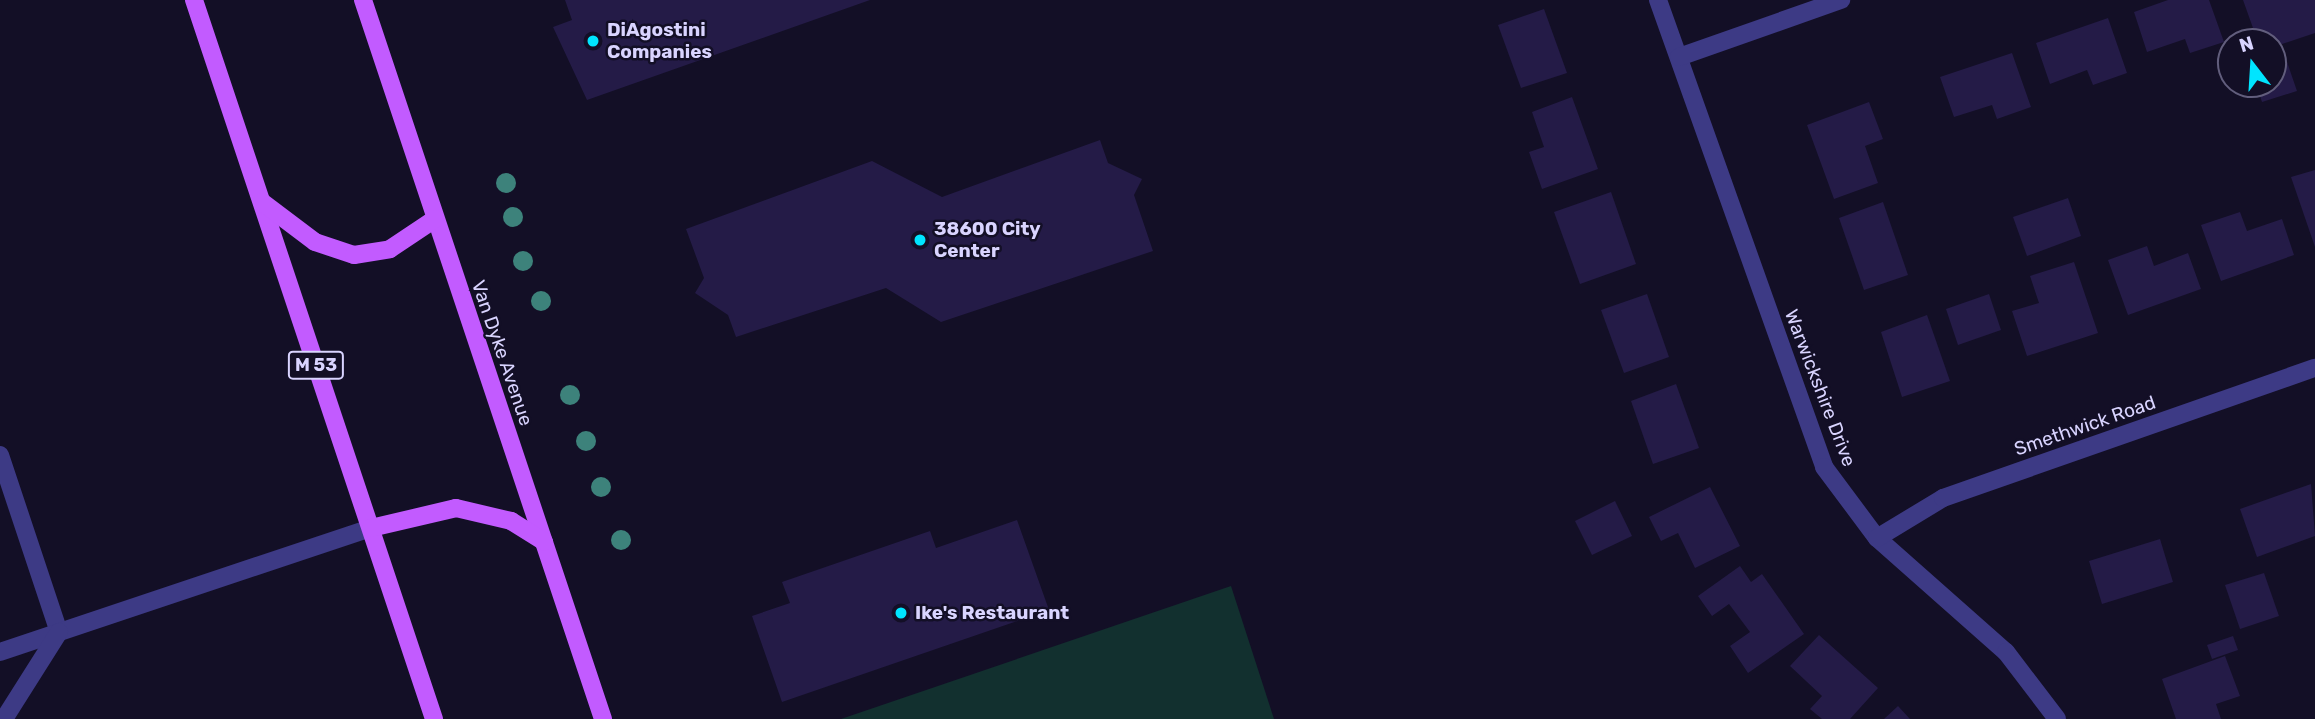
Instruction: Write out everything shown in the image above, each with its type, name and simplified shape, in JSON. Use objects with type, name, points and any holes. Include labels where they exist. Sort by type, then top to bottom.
[{"type":"main road","name":"M 53","points":[[194,0],[434,719]]},
{"type":"main road","name":"Van Dyke Avenue","points":[[363,0],[603,719]]},
{"type":"main road","points":[[261,201],[315,242],[354,255],[390,249],[435,219]]},
{"type":"main road","points":[[371,528],[456,508],[512,521],[544,542]]},
{"type":"street","name":"Warwickshire Drive","points":[[1658,0],[1824,467],[1877,538],[2006,652],[2057,719]]},
{"type":"street","points":[[1679,57],[1842,0]]},
{"type":"street","name":"Smethwick Road","points":[[1877,538],[1943,498],[2315,368]]},
{"type":"street","points":[[0,455],[60,632]]},
{"type":"street","points":[[0,652],[371,528]]},
{"type":"street","points":[[4,719],[60,632]]},
{"type":"green space","points":[[1231,586],[1274,719],[841,719]]},
{"type":"building","points":[[565,0],[870,0],[587,100],[553,27],[572,20]]},
{"type":"building","points":[[2168,0],[2209,0],[2219,28],[2217,44],[2190,53],[2185,39],[2147,52],[2134,12]]},
{"type":"building","points":[[2243,0],[2315,0],[2315,33],[2287,42],[2287,28],[2253,28]]},
{"type":"building","points":[[1544,9],[1567,73],[1521,88],[1498,25]]},
{"type":"building","points":[[2108,18],[2127,73],[2093,85],[2087,70],[2050,84],[2036,43]]},
{"type":"building","points":[[2012,53],[2031,107],[1997,119],[1992,105],[1954,117],[1940,77]]},
{"type":"building","points":[[2287,62],[2297,91],[2287,94]]},
{"type":"building","points":[[1572,97],[1598,169],[1542,189],[1529,152],[1544,147],[1532,112]]},
{"type":"building","points":[[1869,102],[1883,139],[1865,146],[1878,183],[1834,199],[1807,125]]},
{"type":"building","name":"38600 City Center","points":[[1100,140],[1108,163],[1142,179],[1134,195],[1153,251],[941,322],[886,288],[736,337],[728,315],[695,293],[704,278],[686,229],[872,161],[942,197]]},
{"type":"building","points":[[2315,170],[2315,247],[2291,177]]},
{"type":"building","points":[[1611,192],[1636,264],[1580,284],[1554,212]]},
{"type":"building","points":[[2068,198],[2081,236],[2027,256],[2013,217]]},
{"type":"building","points":[[1883,202],[1908,275],[1864,290],[1839,218]]},
{"type":"building","points":[[2240,212],[2247,231],[2282,219],[2294,255],[2221,281],[2201,225]]},
{"type":"building","points":[[2147,246],[2154,266],[2188,253],[2201,289],[2128,315],[2108,260]]},
{"type":"building","points":[[2074,262],[2098,333],[2027,356],[2012,311],[2039,303],[2030,276]]},
{"type":"building","points":[[1647,294],[1669,357],[1624,373],[1601,310]]},
{"type":"building","points":[[1989,294],[2001,330],[1958,345],[1946,309]]},
{"type":"building","points":[[1927,315],[1950,381],[1902,397],[1881,332]]},
{"type":"building","points":[[1676,384],[1699,448],[1653,464],[1631,401]]},
{"type":"building","points":[[2311,484],[2315,536],[2257,557],[2240,509]]},
{"type":"building","points":[[1710,487],[1740,546],[1695,568],[1678,533],[1661,541],[1649,517]]},
{"type":"building","points":[[1615,501],[1632,536],[1592,555],[1575,521]]},
{"type":"building","name":"Ike's Restaurant","points":[[1017,520],[1049,610],[782,702],[752,616],[790,603],[782,582],[930,531],[936,548]]},
{"type":"building","points":[[2160,539],[2173,582],[2102,604],[2089,561]]},
{"type":"building","points":[[1740,566],[1751,582],[1762,574],[1804,634],[1748,673],[1730,646],[1750,632],[1729,604],[1712,616],[1698,596]]},
{"type":"building","points":[[2264,573],[2279,616],[2240,629],[2225,585]]},
{"type":"building","points":[[1819,635],[1878,688],[1850,719],[1822,719],[1810,709],[1822,696],[1790,666]]},
{"type":"building","points":[[2233,636],[2238,650],[2212,659],[2207,645]]},
{"type":"building","points":[[2225,656],[2240,696],[2216,704],[2221,719],[2176,719],[2162,679]]},
{"type":"building","points":[[1898,706],[1910,719],[1884,719]]},
{"type":"place","name":"DiAgostini Companies","points":[[593,41]]},
{"type":"place","name":"38600 City Center","points":[[920,240]]},
{"type":"place","name":"Ike's Restaurant","points":[[901,613]]}]
